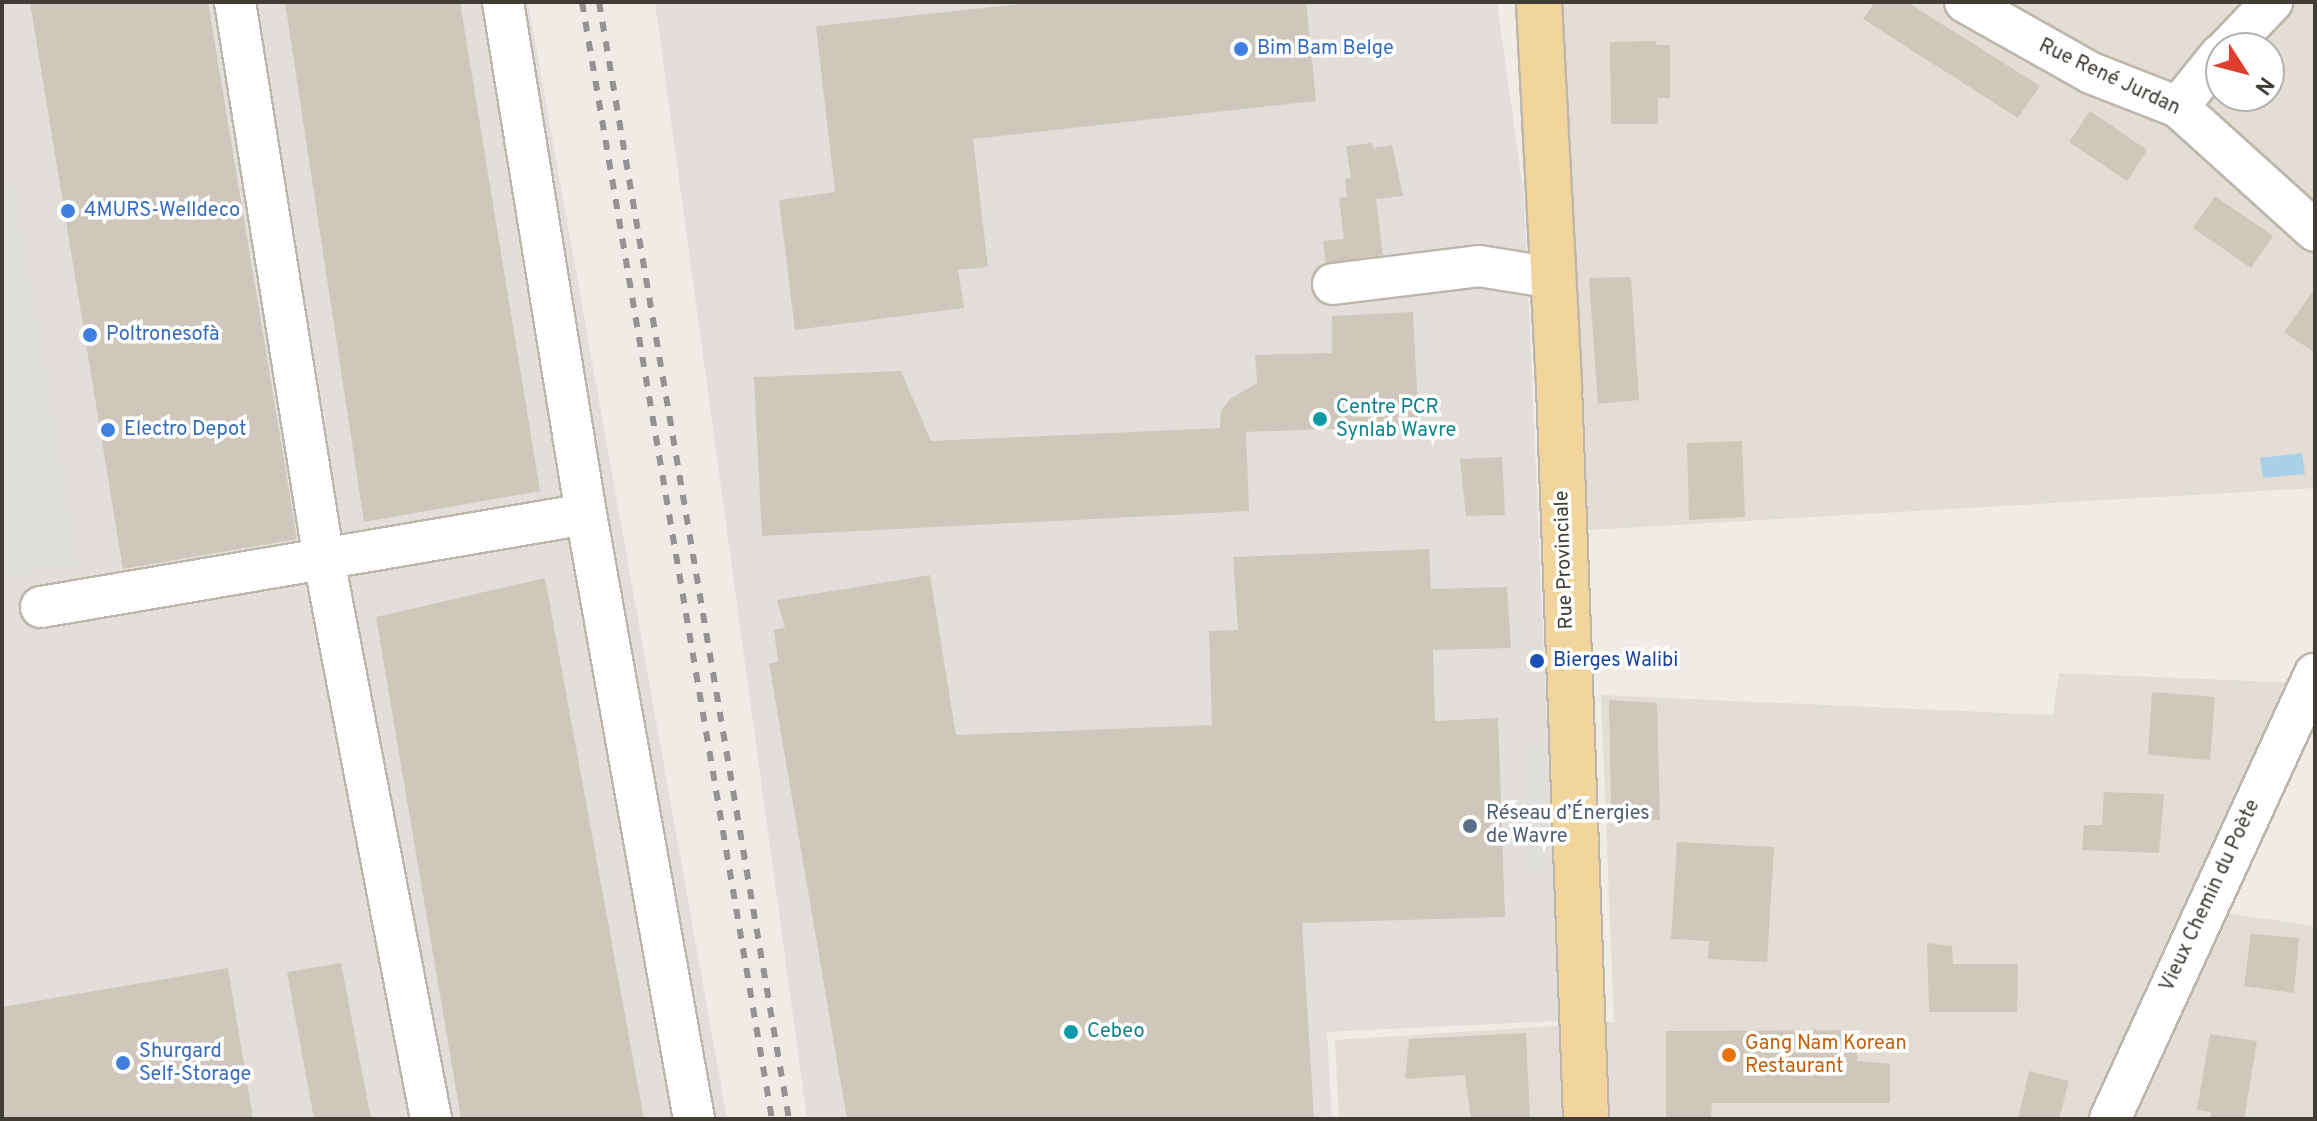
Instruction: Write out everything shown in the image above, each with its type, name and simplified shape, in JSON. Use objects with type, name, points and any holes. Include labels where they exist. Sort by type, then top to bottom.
[{"type":"main road","name":"Rue Provinciale","points":[[1539,2],[1554,278],[1586,1119]]},
{"type":"street","points":[[235,2],[324,560],[431,1119]]},
{"type":"street","points":[[503,2],[586,514],[694,1119]]},
{"type":"street","name":"Rue René Jurdan","points":[[1965,2],[2091,73],[2178,107],[2315,231]]},
{"type":"street","points":[[2243,32],[2272,2]]},
{"type":"street","points":[[2178,107],[2205,74]]},
{"type":"street","points":[[1333,284],[1479,266],[1554,278]]},
{"type":"street","points":[[41,607],[586,514]]},
{"type":"street","name":"Vieux Chemin du Poète","points":[[2110,1119],[2315,674]]},
{"type":"shaded area","points":[[2,2],[528,2],[727,1119],[2,1119]]},
{"type":"shaded area","points":[[655,2],[1497,2],[1524,197],[1560,1021],[1327,1032],[1332,1119],[807,1119]]},
{"type":"shaded area","points":[[1562,2],[2315,2],[2315,488],[1588,530]]},
{"type":"shaded area","points":[[2,114],[79,568],[2,577]]},
{"type":"shaded area","points":[[2059,673],[2297,683],[2191,908],[2315,926],[2315,1119],[1339,1119],[1335,1040],[1614,1022],[1601,695],[2053,715]]},
{"type":"shaded area","points":[[1544,740],[1548,873],[1528,874],[1523,742]]},
{"type":"water","points":[[2302,453],[2305,474],[2263,478],[2260,458]]},
{"type":"building","points":[[30,2],[208,2],[297,539],[123,569]]},
{"type":"building","points":[[285,2],[460,2],[540,491],[364,522]]},
{"type":"building","points":[[1039,2],[1306,2],[1316,101],[973,139],[988,267],[958,270],[964,308],[795,330],[779,200],[835,192],[816,26]]},
{"type":"building","points":[[1875,2],[1907,2],[2040,86],[2018,118],[1863,19]]},
{"type":"building","points":[[1656,41],[1656,45],[1670,45],[1670,98],[1658,98],[1658,124],[1611,124],[1610,42]]},
{"type":"building","points":[[2090,111],[2147,150],[2127,181],[2069,142]]},
{"type":"building","points":[[1372,143],[1373,148],[1392,145],[1403,196],[1376,199],[1383,255],[1326,263],[1323,241],[1344,239],[1339,198],[1347,197],[1345,179],[1351,178],[1346,146]]},
{"type":"building","points":[[2215,196],[2273,236],[2251,268],[2193,228]]},
{"type":"building","points":[[1631,277],[1639,400],[1598,404],[1589,278]]},
{"type":"building","points":[[2315,288],[2315,353],[2284,332]]},
{"type":"building","name":"Centre PCR Synlab Wavre","points":[[1413,312],[1419,426],[1246,432],[1249,511],[762,536],[754,377],[901,371],[931,441],[1220,428],[1221,411],[1230,399],[1257,383],[1255,355],[1332,353],[1332,316]]},
{"type":"building","points":[[1742,441],[1745,517],[1689,520],[1687,443]]},
{"type":"building","points":[[1502,457],[1505,515],[1466,516],[1460,459]]},
{"type":"building","points":[[1429,549],[1431,589],[1507,587],[1511,648],[1433,650],[1435,721],[1498,718],[1505,917],[1302,923],[1314,1119],[847,1119],[769,663],[778,662],[774,630],[785,628],[777,600],[930,575],[956,735],[1212,725],[1209,631],[1238,630],[1233,557]]},
{"type":"building","points":[[545,578],[644,1119],[461,1119],[376,617]]},
{"type":"building","points":[[2152,692],[2215,697],[2210,760],[2148,755]]},
{"type":"building","points":[[1609,700],[1657,703],[1660,820],[1636,820],[1635,805],[1611,806]]},
{"type":"building","points":[[2104,792],[2164,794],[2159,853],[2082,850],[2084,825],[2102,825]]},
{"type":"building","points":[[1677,842],[1774,847],[1767,962],[1708,959],[1709,941],[1671,939]]},
{"type":"building","points":[[2251,934],[2299,938],[2294,993],[2244,986]]},
{"type":"building","points":[[1927,943],[1952,946],[1953,964],[2018,964],[2017,1012],[1929,1012]]},
{"type":"building","points":[[341,963],[371,1119],[314,1119],[287,972]]},
{"type":"building","name":"Shurgard Self-Storage","points":[[228,968],[253,1119],[2,1119],[2,1007]]},
{"type":"building","points":[[1857,1030],[1857,1061],[1890,1064],[1890,1103],[1712,1103],[1711,1119],[1666,1119],[1666,1031]]},
{"type":"building","points":[[1526,1033],[1530,1119],[1471,1119],[1465,1075],[1405,1079],[1409,1039]]},
{"type":"building","points":[[2210,1034],[2257,1041],[2244,1119],[2210,1119],[2211,1112],[2197,1110]]},
{"type":"building","points":[[2029,1071],[2069,1081],[2059,1119],[2018,1119]]},
{"type":"railway","points":[[582,2],[772,1119]]},
{"type":"railway","points":[[599,2],[789,1119]]},
{"type":"place","name":"Bim Bam Belge","points":[[1241,49]]},
{"type":"place","name":"4MURS-Welldeco","points":[[68,211]]},
{"type":"place","name":"Poltronesofà","points":[[90,335]]},
{"type":"place","name":"Centre PCR Synlab Wavre","points":[[1320,419]]},
{"type":"place","name":"Electro Depot","points":[[108,430]]},
{"type":"place","name":"Bierges Walibi","points":[[1537,661]]},
{"type":"place","name":"Réseau d’Énergies de Wavre","points":[[1470,826]]},
{"type":"place","name":"Cebeo","points":[[1071,1032]]},
{"type":"place","name":"Gang Nam Korean Restaurant","points":[[1729,1055]]},
{"type":"place","name":"Shurgard Self-Storage","points":[[123,1063]]}]
